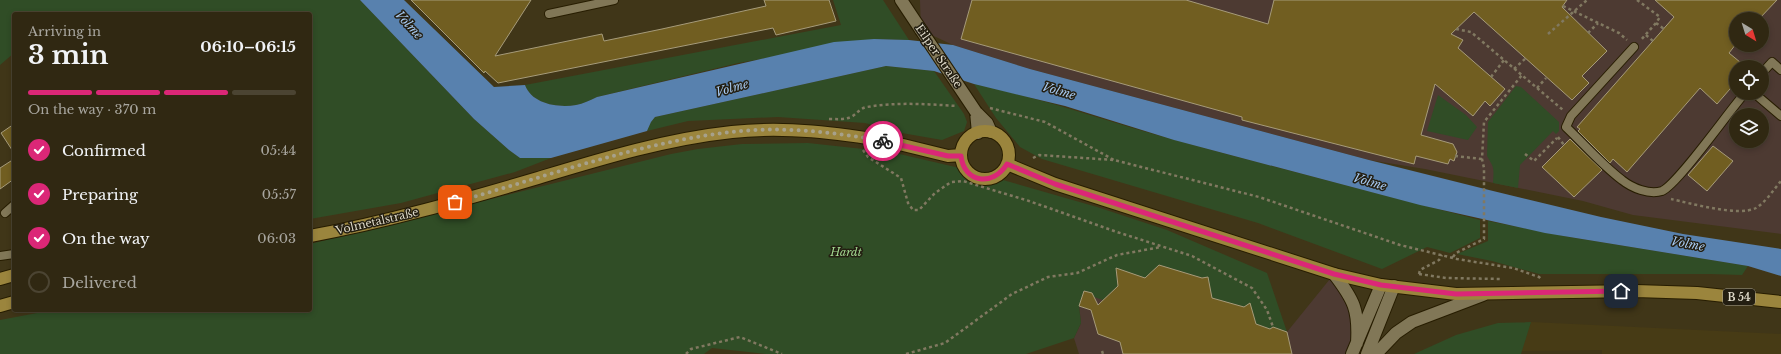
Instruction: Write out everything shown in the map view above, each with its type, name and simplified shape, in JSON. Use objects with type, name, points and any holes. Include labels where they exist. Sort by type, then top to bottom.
[{"type":"main road","name":"Eilper Straße","points":[[901,0],[976,112],[987,123],[991,132]]},
{"type":"main road","name":"Eilper Straße","points":[[976,112],[978,132]]},
{"type":"main road","name":"Volmetalstraße","points":[[312,236],[400,217],[634,151],[680,140],[732,132],[778,130],[847,134],[891,142],[948,156],[961,156]]},
{"type":"main road","points":[[978,132],[991,132],[1005,143],[1008,150],[1007,164],[998,175],[990,179],[977,178],[964,168],[961,156],[965,142],[978,132]]},
{"type":"main road","name":"B 54","points":[[1007,164],[1055,184],[1334,274],[1381,285],[1456,294],[1636,291],[1705,294],[1781,302]]},
{"type":"main road","points":[[1334,274],[1347,290],[1355,305],[1358,324],[1354,349]]},
{"type":"main road","points":[[0,279],[12,276]]},
{"type":"main road","points":[[1354,349],[1381,285]]},
{"type":"main road","points":[[1367,354],[1394,286]]},
{"type":"main road","points":[[1376,354],[1396,333],[1412,322],[1483,294]]},
{"type":"main road","points":[[0,306],[12,303]]},
{"type":"lane","points":[[549,14],[614,0]]},
{"type":"lane","points":[[1634,47],[1571,116],[1566,127],[1622,181],[1650,193],[1662,191],[1668,187],[1739,100]]},
{"type":"lane","points":[[1769,65],[1772,62],[1781,70]]},
{"type":"lane","points":[[1762,100],[1781,116]]},
{"type":"lane","points":[[5,213],[12,207]]},
{"type":"lane","points":[[0,256],[12,254]]},
{"type":"path","points":[[1548,34],[1566,16],[1574,12],[1588,0]]},
{"type":"path","points":[[1563,6],[1619,33],[1634,47],[1646,35],[1660,16],[1637,0]]},
{"type":"path","points":[[1588,32],[1598,23]]},
{"type":"path","points":[[1656,23],[1664,29]]},
{"type":"path","points":[[1456,29],[1471,32],[1571,116]]},
{"type":"path","points":[[1646,35],[1653,41]]},
{"type":"path","points":[[1514,69],[1526,58]]},
{"type":"path","points":[[1491,77],[1504,60]]},
{"type":"path","points":[[1452,257],[1456,253],[1484,239],[1484,177],[1482,159],[1484,122],[1522,75]]},
{"type":"path","points":[[1537,88],[1546,78]]},
{"type":"path","points":[[1525,154],[1534,161],[1557,138]]},
{"type":"path","points":[[1033,158],[1039,155],[1114,160],[1259,197],[1400,245],[1442,255],[1513,268],[1539,277],[1530,278]]},
{"type":"path","points":[[1455,156],[1482,159]]},
{"type":"path","points":[[868,158],[901,178],[908,203],[913,210],[919,210],[935,193],[951,182],[963,181],[1030,201],[1192,256],[1252,288],[1267,310],[1273,327]]},
{"type":"path","points":[[1662,191],[1668,198],[1703,207],[1730,210],[1749,210],[1760,204],[1781,181]]},
{"type":"path","points":[[906,354],[945,343],[1012,294],[1048,277],[1077,273],[1117,255],[1162,247]]},
{"type":"path","points":[[1420,270],[1439,260],[1442,255]]},
{"type":"path","points":[[1419,274],[1446,278],[1503,279]]},
{"type":"path","points":[[686,354],[691,348],[740,337],[782,354]]},
{"type":"shaded area","points":[[920,0],[1781,0],[1781,234],[1633,215],[1583,201],[1425,169],[1369,160],[1030,69],[953,45],[921,30]]},
{"type":"shaded area","points":[[1159,265],[1202,278],[1208,277],[1250,303],[1273,327],[1287,332],[1334,274],[1355,305],[1352,354],[1079,354],[1074,338],[1081,323],[1079,306],[1084,291],[1092,293],[1120,270]]},
{"type":"shaded area","points":[[1531,322],[1781,334],[1781,354],[1602,354],[1602,350],[1521,351]]},
{"type":"green space","points":[[0,0],[360,0],[474,119],[509,150],[520,158],[551,158],[515,172],[401,203],[312,219],[312,12],[12,12],[12,55],[0,65]]},
{"type":"green space","points":[[833,0],[883,0],[909,40],[874,39],[738,63],[597,97],[584,103],[569,106],[554,105],[539,100],[533,97],[525,85],[841,25]]},
{"type":"green space","points":[[886,66],[934,71],[964,114],[967,122],[964,131],[942,140],[896,132],[865,123],[778,117],[688,121],[647,131],[655,117]]},
{"type":"green space","points":[[974,84],[1025,96],[1150,133],[1328,181],[1480,220],[1480,238],[1450,253],[1427,247],[1382,269],[1258,223],[1042,159],[1020,147],[996,118]]},
{"type":"green space","points":[[1516,86],[1521,87],[1559,122],[1559,131],[1556,134],[1553,131],[1520,165],[1518,188],[1493,183],[1493,168],[1487,156],[1488,122]]},
{"type":"green space","points":[[1438,95],[1466,115],[1477,127],[1468,140],[1427,131]]},
{"type":"green space","name":"Hardt","points":[[808,143],[891,152],[964,169],[1000,181],[1003,180],[1097,207],[1167,230],[1267,273],[1287,332],[1273,327],[1270,329],[1256,324],[1244,307],[1212,298],[1208,278],[1202,278],[1159,265],[1145,278],[1119,270],[1116,272],[1118,286],[1103,300],[1094,297],[1092,293],[1084,291],[1079,306],[1081,323],[1074,338],[1026,354],[766,354],[712,348],[704,354],[0,354],[0,320],[42,312],[312,312],[312,244],[671,154],[742,144]]},
{"type":"green space","points":[[1488,221],[1569,237],[1748,266],[1742,275],[1539,274],[1492,261],[1457,254],[1488,241]]},
{"type":"green space","points":[[1531,322],[1521,354],[1414,354],[1456,335],[1498,323]]},
{"type":"water","name":"Volme","points":[[360,0],[404,0],[494,87],[525,85],[533,97],[546,103],[561,106],[579,104],[597,97],[834,42],[874,39],[909,40],[953,45],[1030,69],[1369,160],[1489,190],[1601,217],[1683,234],[1781,249],[1781,276],[1748,266],[1545,233],[1420,205],[1174,140],[1065,106],[974,84],[934,71],[886,66],[655,117],[647,131],[551,158],[520,158],[474,119]]},
{"type":"building","points":[[411,0],[531,0],[495,56],[602,34],[604,41],[662,29],[766,6],[764,0],[829,0],[836,21],[776,35],[773,28],[498,83],[485,71],[484,73]]},
{"type":"building","points":[[972,0],[1186,0],[1268,24],[1274,0],[1567,0],[1562,7],[1607,51],[1582,76],[1589,83],[1572,100],[1474,12],[1451,34],[1463,40],[1458,48],[1505,89],[1490,106],[1485,101],[1473,116],[1435,84],[1421,135],[1453,144],[1457,152],[1454,161],[1450,159],[1448,164],[1416,156],[1414,164],[1242,120],[1242,117],[961,39]]},
{"type":"building","points":[[1655,0],[1777,0],[1766,12],[1729,12],[1729,53],[1738,60],[1729,60],[1729,90],[1717,104],[1700,88],[1627,172],[1613,159],[1610,163],[1578,131],[1580,129],[1577,127],[1674,17]]},
{"type":"building","points":[[12,125],[12,150],[1,133]]},
{"type":"building","points":[[1570,139],[1602,170],[1574,197],[1542,167]]},
{"type":"building","points":[[1713,146],[1733,161],[1707,191],[1688,175]]},
{"type":"building","points":[[12,160],[12,180],[0,189],[0,168]]},
{"type":"building","points":[[1159,265],[1202,278],[1208,277],[1212,298],[1244,307],[1250,303],[1256,324],[1270,329],[1273,327],[1287,332],[1292,354],[1123,354],[1120,342],[1098,334],[1091,310],[1079,306],[1084,291],[1092,293],[1098,305],[1118,286],[1116,268],[1145,278]]},
{"type":"way so far","points":[[455,202],[629,152],[680,140],[732,132],[778,130],[817,132],[847,134],[883,141]]},
{"type":"route","points":[[883,141],[948,156],[961,156],[964,168],[977,178],[990,179],[1003,171],[1007,164],[1055,184],[1091,196],[1219,236],[1280,257],[1361,281],[1381,285],[1456,294],[1621,291]]}]
